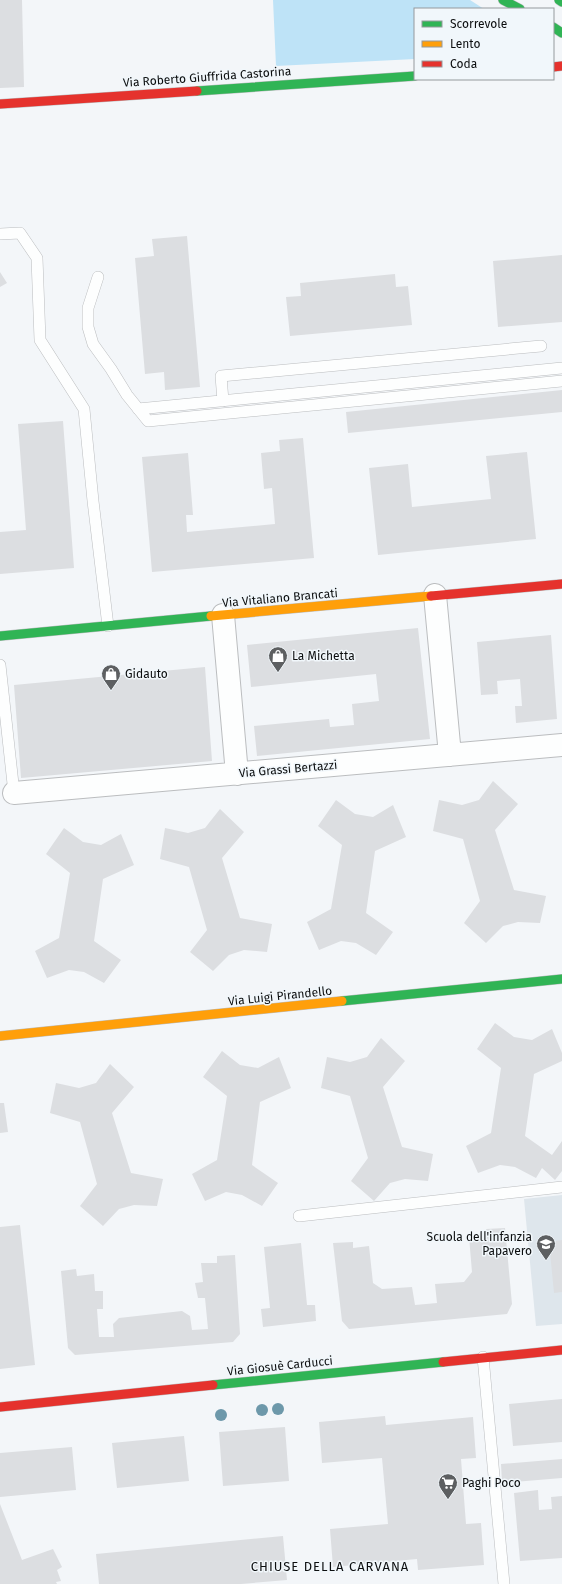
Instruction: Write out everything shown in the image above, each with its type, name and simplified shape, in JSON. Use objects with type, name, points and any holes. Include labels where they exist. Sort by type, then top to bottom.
[{"type":"street","points":[[503,0],[518,8]]},
{"type":"street","name":"Via Roberto Giuffrida Castorina","points":[[0,104],[414,76]]},
{"type":"street","name":"Via Vitaliano Brancati","points":[[0,636],[562,584]]},
{"type":"street","points":[[435,595],[450,755]]},
{"type":"street","points":[[222,616],[237,774]]},
{"type":"street","name":"Via Grassi Bertazzi","points":[[14,793],[562,746]]},
{"type":"street","name":"Via Luigi Pirandello","points":[[0,1036],[562,979]]},
{"type":"street","name":"Via Giosuè Carducci","points":[[0,1407],[562,1350]]},
{"type":"lane","points":[[0,234],[20,234],[37,258],[40,340],[84,409],[108,626]]},
{"type":"lane","points":[[98,277],[88,308],[88,327],[93,344],[127,395],[148,421],[562,381]]},
{"type":"lane","points":[[224,400],[221,376],[541,346]]},
{"type":"lane","points":[[138,409],[562,368]]},
{"type":"lane","points":[[0,665],[14,793]]},
{"type":"lane","points":[[299,1216],[562,1187]]},
{"type":"lane","points":[[483,1357],[504,1584]]},
{"type":"shaded area","points":[[273,0],[470,0],[482,8],[414,8],[414,59],[276,66]]},
{"type":"shaded area","name":"Scuola dell'infanzia Papavero","points":[[562,1195],[562,1324],[536,1326],[524,1199]]},
{"type":"building","points":[[0,0],[22,0],[24,87],[0,88]]},
{"type":"building","points":[[187,236],[200,387],[165,390],[164,372],[145,374],[135,258],[154,256],[152,239]]},
{"type":"building","points":[[562,255],[562,322],[498,327],[493,261]]},
{"type":"building","points":[[0,272],[7,283],[0,287]]},
{"type":"building","points":[[395,274],[396,287],[408,286],[412,325],[290,336],[286,297],[301,296],[300,283]]},
{"type":"building","points":[[562,390],[562,412],[348,433],[346,412]]},
{"type":"building","points":[[63,421],[74,568],[0,574],[0,532],[26,530],[18,424]]},
{"type":"building","points":[[303,438],[314,558],[152,572],[142,457],[188,453],[193,515],[186,515],[187,532],[275,524],[272,488],[264,489],[261,453],[280,451],[279,440]]},
{"type":"building","points":[[527,452],[536,539],[378,555],[369,468],[408,464],[412,507],[491,499],[486,456]]},
{"type":"building","points":[[418,628],[430,739],[257,756],[254,726],[329,719],[330,727],[354,725],[352,704],[379,701],[376,674],[251,687],[247,645]]},
{"type":"building","points":[[551,635],[557,719],[516,723],[515,706],[522,706],[520,679],[497,681],[498,694],[481,695],[477,642]]},
{"type":"building","points":[[205,667],[212,761],[21,778],[14,685]]},
{"type":"building","points":[[493,781],[518,804],[495,830],[514,890],[546,896],[540,923],[518,922],[503,926],[486,943],[464,923],[480,901],[463,839],[433,831],[439,800],[462,805],[479,800]]},
{"type":"building","points":[[336,800],[355,814],[373,817],[393,805],[406,837],[375,851],[366,913],[393,932],[376,955],[356,943],[341,941],[319,950],[307,922],[331,909],[342,845],[318,826]]},
{"type":"building","points":[[220,809],[244,832],[222,858],[240,918],[272,924],[267,952],[244,950],[229,955],[213,971],[190,952],[207,930],[189,867],[160,859],[165,828],[188,833],[205,828]]},
{"type":"building","points":[[64,828],[83,842],[101,845],[121,834],[134,865],[103,879],[94,941],[121,960],[104,983],[84,972],[69,970],[47,978],[35,951],[59,938],[70,873],[46,854]]},
{"type":"building","points":[[495,1023],[514,1037],[532,1040],[552,1029],[562,1053],[562,1061],[534,1074],[525,1136],[552,1155],[562,1141],[562,1171],[555,1180],[542,1168],[536,1178],[515,1167],[500,1165],[478,1173],[466,1146],[491,1133],[501,1068],[477,1049]]},
{"type":"building","points":[[381,1038],[405,1061],[383,1087],[402,1147],[433,1154],[428,1181],[405,1179],[390,1183],[374,1201],[351,1181],[368,1158],[350,1096],[321,1088],[327,1057],[350,1062],[367,1057]]},
{"type":"building","points":[[222,1051],[240,1065],[258,1068],[279,1057],[291,1088],[260,1102],[252,1165],[278,1183],[262,1206],[242,1195],[226,1192],[205,1201],[192,1174],[217,1160],[227,1096],[203,1077]]},
{"type":"building","points":[[110,1064],[134,1087],[112,1113],[131,1173],[163,1179],[157,1206],[134,1205],[119,1209],[103,1226],[80,1206],[97,1184],[80,1122],[50,1113],[56,1083],[79,1088],[96,1083]]},
{"type":"building","points":[[0,1103],[4,1103],[8,1132],[0,1133]]},
{"type":"building","points":[[20,1225],[35,1365],[0,1369],[0,1227]]},
{"type":"building","points":[[505,1228],[512,1304],[507,1314],[349,1329],[342,1321],[333,1243],[353,1242],[353,1248],[369,1246],[373,1283],[382,1289],[412,1287],[415,1305],[437,1303],[435,1284],[464,1282],[472,1272],[469,1237],[486,1235],[486,1229]]},
{"type":"building","points":[[562,1240],[562,1292],[554,1293],[549,1242]]},
{"type":"building","points":[[301,1243],[307,1305],[315,1305],[316,1321],[263,1327],[261,1309],[270,1308],[264,1247]]},
{"type":"building","points":[[235,1255],[240,1334],[233,1342],[75,1355],[68,1348],[61,1271],[76,1269],[77,1276],[94,1274],[95,1291],[103,1291],[103,1309],[97,1309],[99,1337],[114,1337],[113,1324],[119,1318],[182,1311],[190,1316],[192,1330],[208,1329],[205,1298],[198,1298],[195,1283],[203,1282],[201,1263],[217,1263],[217,1256]]},
{"type":"building","points":[[562,1399],[562,1442],[513,1446],[509,1404]]},
{"type":"building","points":[[385,1416],[386,1425],[473,1417],[476,1458],[461,1459],[466,1524],[481,1523],[484,1565],[418,1570],[417,1559],[333,1567],[330,1529],[388,1524],[382,1458],[322,1463],[319,1422]]},
{"type":"building","points":[[285,1427],[289,1481],[223,1486],[219,1432]]},
{"type":"building","points":[[184,1436],[189,1481],[117,1488],[112,1443]]},
{"type":"building","points":[[72,1447],[76,1490],[0,1497],[0,1453]]},
{"type":"building","points":[[562,1459],[562,1478],[502,1483],[501,1464]]},
{"type":"building","points":[[538,1490],[539,1510],[552,1509],[551,1497],[562,1496],[562,1558],[520,1561],[514,1493]]},
{"type":"building","points":[[0,1504],[22,1560],[53,1549],[62,1567],[57,1570],[61,1581],[56,1582],[57,1584],[0,1584]]},
{"type":"building","points":[[283,1536],[287,1580],[241,1584],[99,1584],[96,1554]]},
{"type":"traffic: fast","points":[[503,0],[518,8]]},
{"type":"traffic: fast","points":[[554,28],[562,33]]},
{"type":"traffic: fast","points":[[197,91],[414,76]]},
{"type":"traffic: fast","points":[[0,636],[211,616]]},
{"type":"traffic: fast","points":[[342,1001],[562,979]]},
{"type":"traffic: fast","points":[[213,1385],[443,1362]]},
{"type":"traffic: slow","points":[[211,616],[431,596]]},
{"type":"traffic: slow","points":[[0,1036],[342,1001]]},
{"type":"traffic: jam","points":[[554,67],[562,66]]},
{"type":"traffic: jam","points":[[0,104],[197,91]]},
{"type":"traffic: jam","points":[[431,596],[562,584]]},
{"type":"traffic: jam","points":[[443,1362],[562,1350]]},
{"type":"traffic: jam","points":[[0,1407],[213,1385]]},
{"type":"place","name":"La Michetta","points":[[278,673]]},
{"type":"place","name":"Gidauto","points":[[111,691]]},
{"type":"place","name":"Scuola dell'infanzia Papavero","points":[[546,1261]]},
{"type":"place","name":"Paghi Poco","points":[[448,1500]]},
{"type":"district","name":"CHIUSE DELLA CARVANA","points":[[330,1566]]}]
